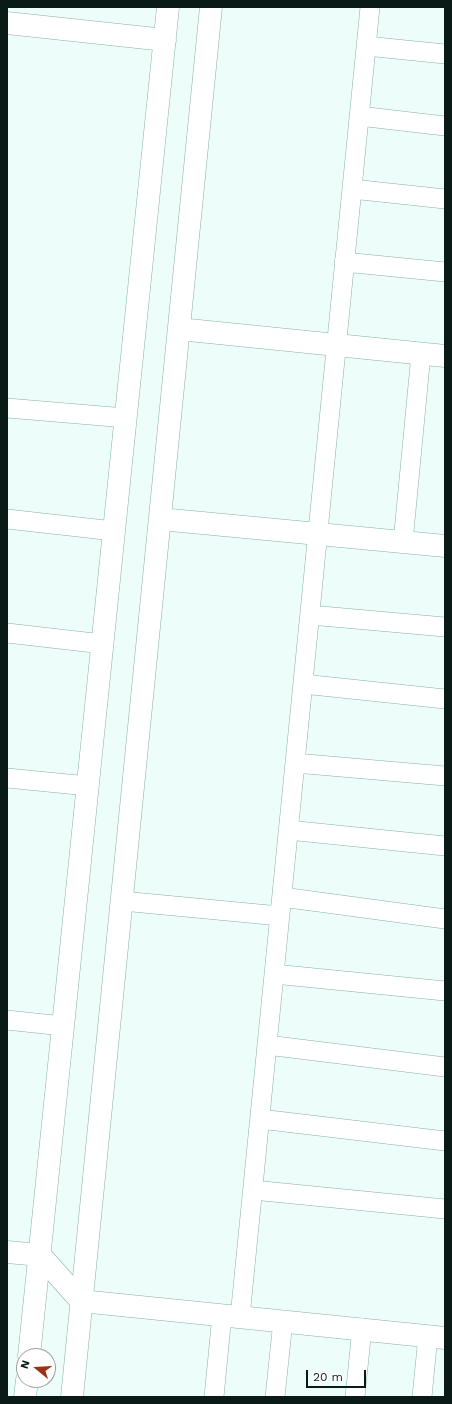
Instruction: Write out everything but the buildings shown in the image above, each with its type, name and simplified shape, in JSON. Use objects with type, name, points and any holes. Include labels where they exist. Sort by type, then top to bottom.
[{"type":"main road","points":[[30,1348],[168,7]]},
{"type":"main road","points":[[72,1397],[211,7]]},
{"type":"main road","points":[[7,23],[165,40]]},
{"type":"main road","points":[[179,329],[445,356]]},
{"type":"main road","points":[[160,519],[445,546]]},
{"type":"main road","points":[[7,1252],[40,1255],[81,1301],[362,1328],[437,1337]]},
{"type":"street","points":[[214,1397],[231,1316],[252,1190],[260,1119],[370,7]]},
{"type":"street","points":[[366,46],[445,54]]},
{"type":"street","points":[[359,116],[445,126]]},
{"type":"street","points":[[352,189],[445,199]]},
{"type":"street","points":[[344,262],[445,272]]},
{"type":"street","points":[[403,542],[421,354]]},
{"type":"street","points":[[7,408],[126,418]]},
{"type":"street","points":[[7,519],[114,530]]},
{"type":"street","points":[[310,615],[445,627]]},
{"type":"street","points":[[7,633],[102,644]]},
{"type":"street","points":[[303,684],[445,699]]},
{"type":"street","points":[[295,763],[445,776]]},
{"type":"street","points":[[7,778],[88,786]]},
{"type":"street","points":[[288,830],[445,846]]},
{"type":"street","points":[[282,897],[445,919]]},
{"type":"street","points":[[122,901],[280,916]]},
{"type":"street","points":[[274,974],[445,991]]},
{"type":"street","points":[[7,1020],[63,1026]]},
{"type":"street","points":[[267,1045],[445,1066]]},
{"type":"street","points":[[260,1119],[445,1141]]},
{"type":"street","points":[[252,1190],[445,1209]]},
{"type":"street","points":[[275,1397],[283,1321]]},
{"type":"street","points":[[355,1397],[362,1328]]},
{"type":"street","points":[[422,1397],[437,1337]]}]
